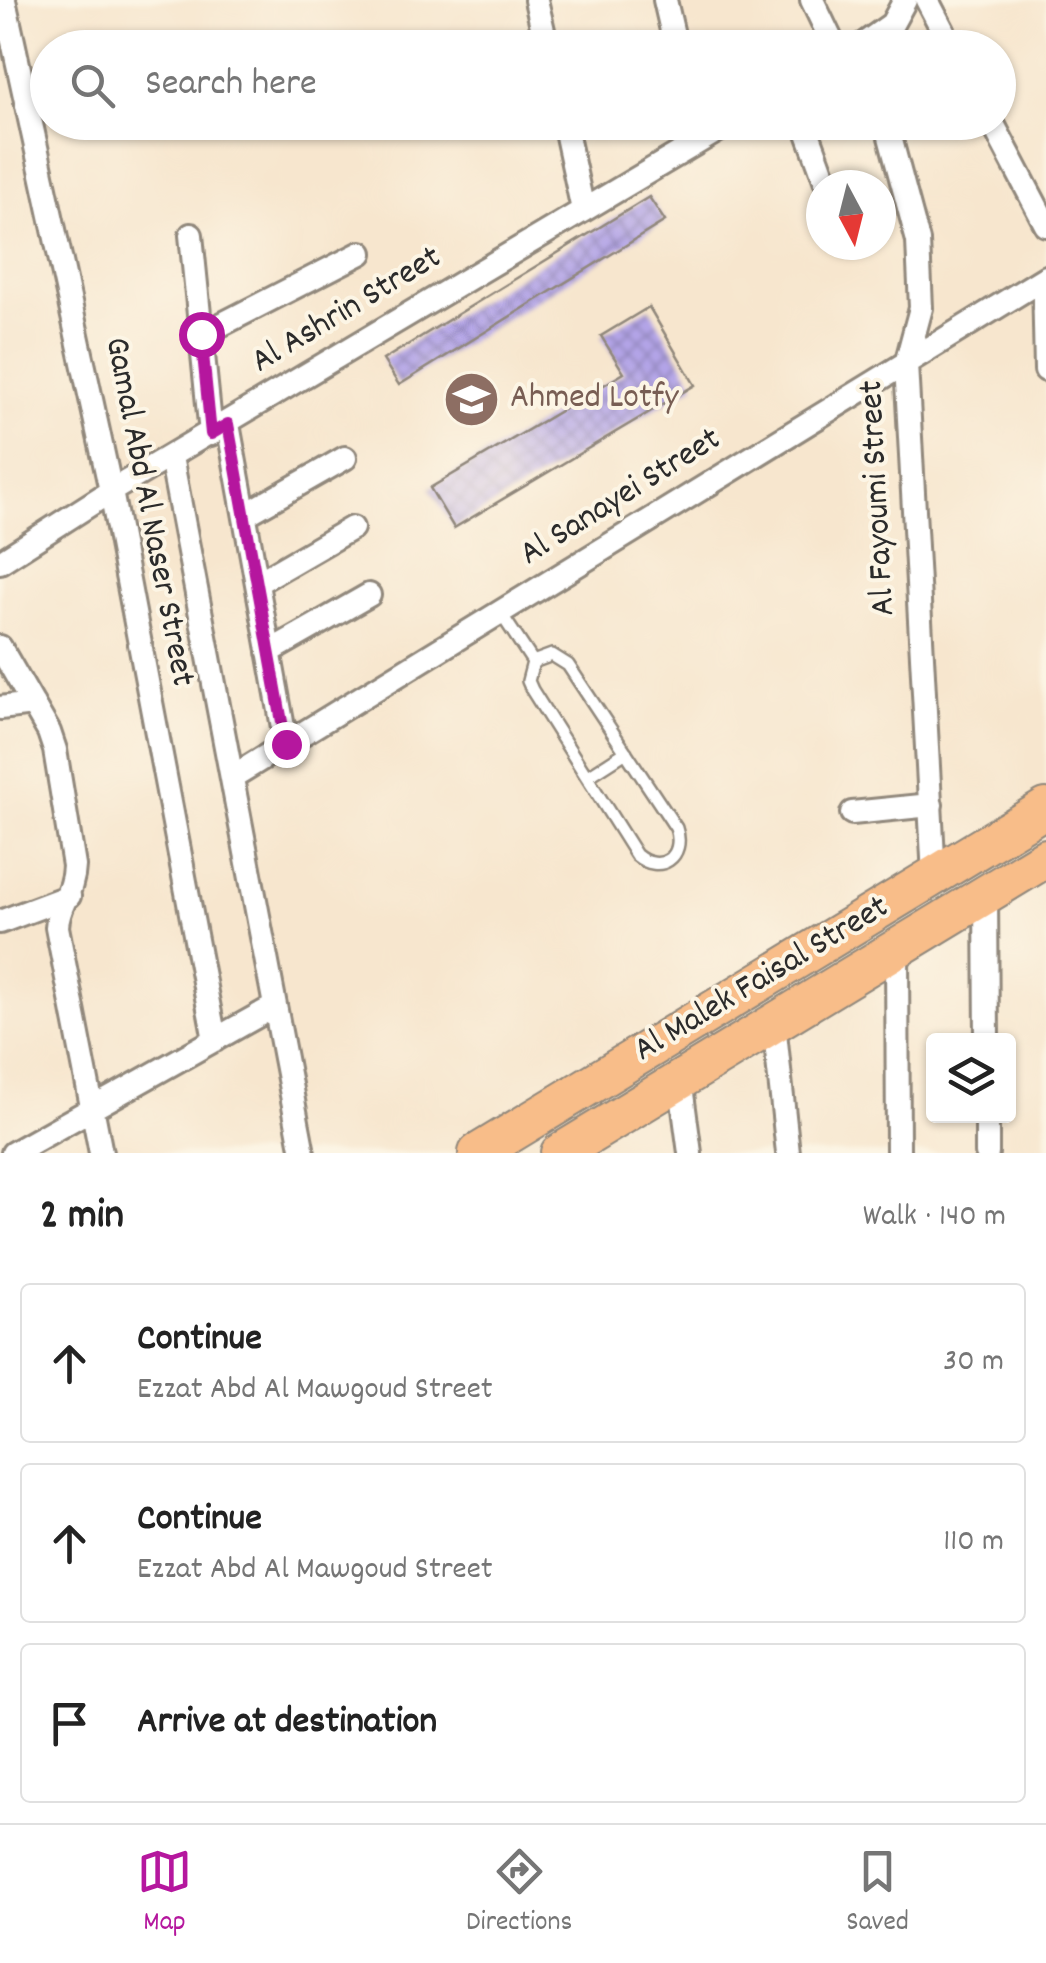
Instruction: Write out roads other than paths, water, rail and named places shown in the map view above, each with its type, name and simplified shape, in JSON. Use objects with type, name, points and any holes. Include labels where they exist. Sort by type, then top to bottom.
[{"type":"main road","name":"Al Malek Faisal Street","points":[[478,1153],[1046,808]]},
{"type":"main road","name":"Al Malek Faisal Street","points":[[574,1144],[1046,858]]},
{"type":"main road","points":[[620,1066],[617,1075],[622,1092],[629,1098],[647,1100]]},
{"type":"main road","points":[[559,1104],[578,1109],[585,1116],[574,1144]]},
{"type":"street","name":"Gamal Abd Al Naser Street","points":[[4,0],[30,119]]},
{"type":"street","points":[[536,0],[543,30]]},
{"type":"street","points":[[665,0],[672,30]]},
{"type":"street","points":[[812,0],[826,30]]},
{"type":"street","points":[[884,30],[892,24],[905,0]]},
{"type":"street","points":[[934,2],[945,30]]},
{"type":"street","name":"Gamal Abd Al Naser Street","points":[[35,140],[111,491],[215,1040]]},
{"type":"street","points":[[568,140],[584,210]]},
{"type":"street","name":"Al Ashrin Street","points":[[1,555],[220,429],[584,210],[684,140]]},
{"type":"street","points":[[810,140],[821,170]]},
{"type":"street","name":"Al Fayoumi Street","points":[[891,140],[918,241],[921,308],[906,364],[934,876]]},
{"type":"street","points":[[1001,140],[1046,225]]},
{"type":"street","points":[[191,235],[201,334],[220,429],[245,515],[286,744]]},
{"type":"street","points":[[201,334],[361,253]]},
{"type":"street","points":[[1045,278],[1046,370]]},
{"type":"street","name":"Al Sanayei Street","points":[[232,778],[1045,278]]},
{"type":"street","points":[[171,457],[303,1153]]},
{"type":"street","points":[[245,515],[345,458]]},
{"type":"street","points":[[257,583],[352,528]]},
{"type":"street","points":[[269,652],[369,595]]},
{"type":"street","points":[[0,647],[55,750],[74,866],[69,896],[61,905],[56,926],[101,1153]]},
{"type":"street","points":[[0,708],[33,704]]},
{"type":"street","points":[[852,813],[930,804]]},
{"type":"street","points":[[986,894],[987,1033]]},
{"type":"street","points":[[0,922],[69,896]]},
{"type":"street","points":[[897,948],[898,1153]]},
{"type":"street","points":[[13,1153],[275,1006]]},
{"type":"street","points":[[774,1023],[788,1153]]},
{"type":"street","points":[[680,1080],[690,1153]]},
{"type":"street","points":[[987,1123],[987,1153]]},
{"type":"lane","points":[[500,612],[534,662]]},
{"type":"lane","points":[[542,656],[561,658],[626,752],[676,828],[678,852],[670,862],[646,863],[636,855],[532,690],[528,681],[534,662],[542,656]]},
{"type":"lane","points":[[587,777],[626,752]]},
{"type":"place","name":"Ahmed Lotfy","points":[[471,399]]}]
